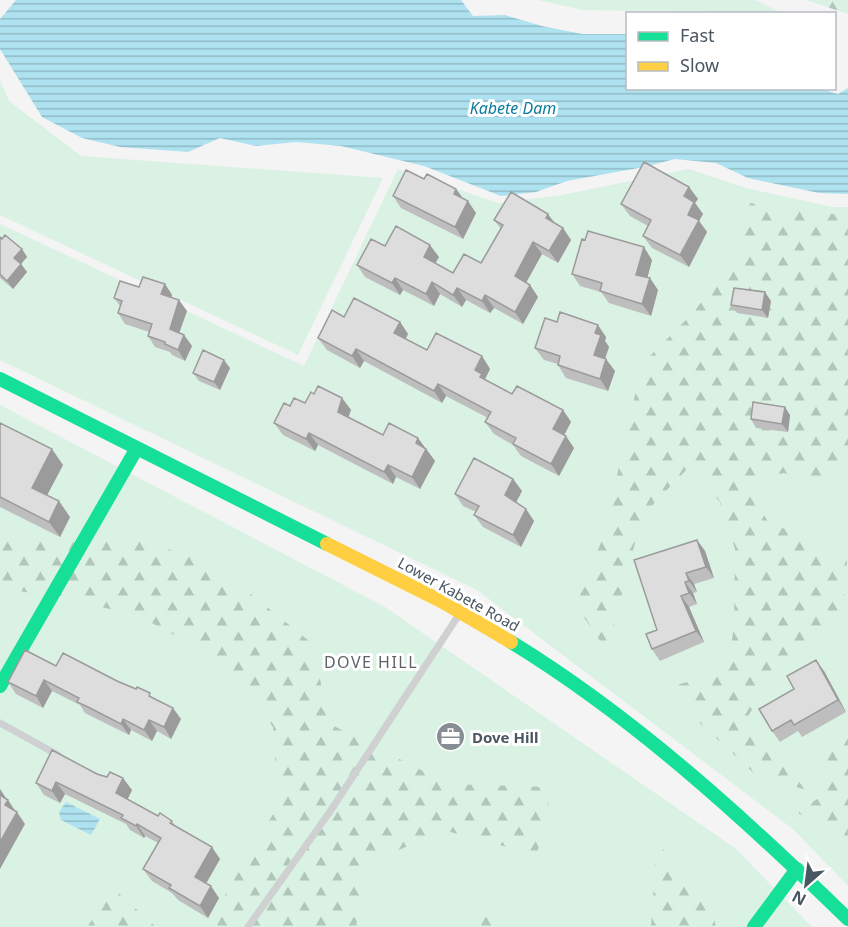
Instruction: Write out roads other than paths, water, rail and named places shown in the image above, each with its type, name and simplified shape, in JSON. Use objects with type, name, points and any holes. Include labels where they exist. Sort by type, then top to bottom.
[{"type":"main road","name":"Lower Kabete Road","points":[[0,378],[460,613],[518,645],[604,705],[715,794],[848,920]]},
{"type":"main road","points":[[0,686],[137,448]]},
{"type":"main road","points":[[754,927],[796,869]]},
{"type":"lane","points":[[248,927],[328,813],[460,613]]},
{"type":"lane","points":[[0,723],[68,760]]},
{"type":"water","name":"Kabete Dam","points":[[16,0],[461,0],[473,16],[505,15],[542,26],[582,34],[626,34],[626,90],[824,90],[838,94],[848,88],[848,194],[819,193],[748,178],[716,163],[675,159],[567,181],[536,192],[501,196],[424,166],[341,146],[296,142],[256,146],[220,138],[188,152],[120,147],[82,138],[42,117],[0,49],[0,19]]},
{"type":"water","points":[[66,802],[100,819],[91,835],[61,820],[59,812]]},
{"type":"place","name":"Dove Hill","points":[[451,737]]},
{"type":"district","name":"DOVE HILL","points":[[371,662]]}]
